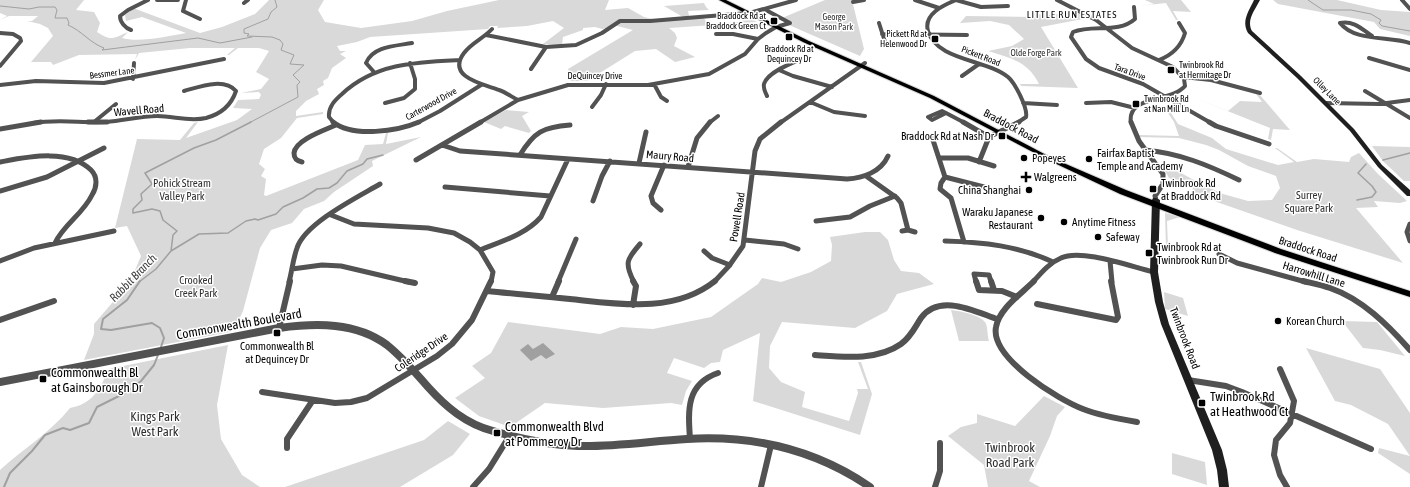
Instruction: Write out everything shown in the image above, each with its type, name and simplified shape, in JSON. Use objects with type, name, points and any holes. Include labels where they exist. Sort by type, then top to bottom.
[{"type":"main road","name":"Braddock Road","points":[[722,0],[778,27],[863,64],[1066,162],[1155,202],[1278,251],[1410,294]]},
{"type":"main road","name":"Braddock Road","points":[[730,0],[751,13]]},
{"type":"main road","name":"Olley Lane","points":[[1257,0],[1247,20],[1247,28],[1354,131],[1380,166],[1410,194]]},
{"type":"main road","name":"Braddock Road","points":[[1155,202],[1268,242],[1410,289]]},
{"type":"main road","name":"Twinbrook Road","points":[[1155,202],[1154,272],[1162,314],[1220,460],[1224,487]]},
{"type":"street","points":[[132,30],[126,28],[120,19],[120,16],[128,10],[148,0]]},
{"type":"street","points":[[157,0],[178,0]]},
{"type":"street","points":[[186,0],[182,11],[200,19]]},
{"type":"street","points":[[244,3],[248,0]]},
{"type":"street","points":[[486,35],[546,47],[561,47],[576,45],[602,33],[620,21],[650,21],[751,13],[796,0]]},
{"type":"street","points":[[853,2],[864,0]]},
{"type":"street","points":[[915,0],[939,8]]},
{"type":"street","points":[[928,35],[928,21],[932,14],[939,8],[956,0],[982,7],[1008,6]]},
{"type":"street","points":[[1057,0],[1092,18],[1133,49],[1172,67],[1183,77],[1186,84],[1183,90],[1135,108],[1111,102],[1086,103]]},
{"type":"street","points":[[1402,0],[1409,1]]},
{"type":"street","points":[[1402,0],[1410,9]]},
{"type":"street","name":"Tara Drive","points":[[1134,7],[1135,18],[1132,23],[1123,26],[1078,30],[1072,32],[1071,36],[1084,57],[1092,64],[1104,70],[1143,84],[1216,126],[1269,144]]},
{"type":"street","points":[[764,9],[790,23],[778,27]]},
{"type":"street","points":[[1372,36],[1358,25],[1343,22],[1340,23],[1342,27],[1348,31],[1372,36],[1394,39],[1410,43]]},
{"type":"street","points":[[879,23],[886,45]]},
{"type":"street","points":[[1159,60],[1174,53],[1185,35],[1185,31],[1179,23]]},
{"type":"street","name":"DeQuincey Drive","points":[[416,160],[518,100],[564,85],[606,84],[637,86],[702,75],[720,70],[745,54],[758,39],[778,27]]},
{"type":"street","points":[[492,29],[467,50],[460,60],[460,68],[470,80],[500,91],[518,100]]},
{"type":"street","points":[[0,33],[16,35],[21,39],[18,46],[0,66]]},
{"type":"street","points":[[716,34],[733,34],[758,39]]},
{"type":"street","points":[[882,34],[967,35]]},
{"type":"street","name":"Pickett Road","points":[[928,35],[934,42],[944,49],[997,71],[1010,79],[1015,85],[1027,113],[1026,117],[1002,131]]},
{"type":"street","points":[[374,72],[366,63],[370,56],[383,49],[412,44]]},
{"type":"street","points":[[531,69],[546,47]]},
{"type":"street","points":[[1,57],[9,56]]},
{"type":"street","points":[[767,96],[764,88],[764,82],[779,70],[804,58]]},
{"type":"street","points":[[1369,58],[1410,70]]},
{"type":"street","name":"Bessmer Lane","points":[[0,85],[36,81],[95,84],[133,78],[224,59]]},
{"type":"street","points":[[302,162],[298,161],[294,157],[294,152],[298,145],[336,125],[329,116],[332,105],[352,84],[374,72],[410,63],[460,60]]},
{"type":"street","points":[[133,78],[134,63]]},
{"type":"street","points":[[385,104],[401,99],[410,94],[415,88],[416,84],[410,63]]},
{"type":"street","name":"Powell Road","points":[[487,292],[633,304],[661,304],[688,297],[701,291],[714,283],[730,265],[740,252],[745,240],[756,151],[760,139],[774,127],[863,64]]},
{"type":"street","points":[[962,76],[979,64]]},
{"type":"street","points":[[779,70],[793,76],[832,87]]},
{"type":"street","points":[[1183,77],[1211,80],[1260,93]]},
{"type":"street","name":"Wavell Road","points":[[0,129],[47,121],[94,122],[157,116],[171,117],[182,120],[200,119],[216,114],[227,108],[236,92],[230,86],[218,84],[184,90]]},
{"type":"street","points":[[592,107],[601,95],[606,84]]},
{"type":"street","points":[[654,84],[661,97],[667,101]]},
{"type":"street","name":"Carterwood Drive","points":[[336,125],[350,129],[375,131],[404,128],[418,122],[481,85]]},
{"type":"street","points":[[1366,91],[1410,118]]},
{"type":"street","points":[[1326,103],[1386,104],[1410,100]]},
{"type":"street","points":[[810,102],[834,112],[865,116]]},
{"type":"street","points":[[1023,103],[1057,105]]},
{"type":"street","points":[[94,122],[116,104]]},
{"type":"street","name":"Twinbrook Road","points":[[1135,108],[1130,116],[1130,125],[1145,150],[1164,176],[1162,184],[1155,196],[1155,202]]},
{"type":"street","points":[[947,113],[989,137]]},
{"type":"street","points":[[688,167],[695,140],[699,132],[705,125],[718,116]]},
{"type":"street","points":[[520,155],[529,139],[537,132],[553,126],[570,124]]},
{"type":"street","points":[[978,162],[989,137],[1002,131]]},
{"type":"street","points":[[639,163],[646,132]]},
{"type":"street","points":[[932,137],[945,177]]},
{"type":"street","name":"Maury Road","points":[[442,145],[460,151],[847,179],[866,176],[884,163],[888,156]]},
{"type":"street","points":[[0,191],[38,180],[79,162],[104,148]]},
{"type":"street","points":[[1145,150],[1167,152],[1186,156],[1239,180]]},
{"type":"street","points":[[0,162],[49,157],[79,162],[93,172],[96,179],[96,187],[89,201],[61,231],[55,243]]},
{"type":"street","points":[[480,250],[531,227],[539,219],[568,158]]},
{"type":"street","points":[[939,158],[968,158],[994,166]]},
{"type":"street","points":[[593,201],[602,176],[610,162]]},
{"type":"street","points":[[661,210],[653,202],[651,196],[664,165]]},
{"type":"street","points":[[866,176],[895,196],[900,203],[905,230],[915,232]]},
{"type":"street","points":[[945,177],[984,187]]},
{"type":"street","points":[[945,177],[941,183],[940,189],[951,198],[964,242]]},
{"type":"street","points":[[279,328],[297,247],[303,237],[317,224],[380,184]]},
{"type":"street","points":[[445,187],[550,196]]},
{"type":"street","points":[[816,221],[850,217],[870,206],[895,196]]},
{"type":"street","name":"Coleridge Drive","points":[[262,392],[342,403],[362,400],[443,352],[460,336],[472,320],[492,280],[492,272],[480,250],[463,237],[443,230],[391,224],[354,224],[331,215]]},
{"type":"street","points":[[1410,224],[1407,228],[1407,235],[1410,241]]},
{"type":"street","points":[[0,261],[27,250],[114,231]]},
{"type":"street","points":[[552,298],[576,239]]},
{"type":"street","points":[[745,240],[784,244],[798,249]]},
{"type":"street","points":[[945,241],[988,243],[1040,256],[1053,262]]},
{"type":"street","points":[[633,304],[636,286],[629,272],[627,263],[630,256],[640,244]]},
{"type":"street","points":[[704,251],[712,258],[730,265]]},
{"type":"street","name":"Harrowhill Lane","points":[[1219,254],[1237,263],[1344,293],[1363,305],[1387,325],[1410,350]]},
{"type":"street","points":[[1137,422],[1088,411],[1069,403],[1034,382],[1020,370],[1003,350],[996,331],[997,319],[1053,262],[1062,257],[1075,255],[1090,256],[1154,272]]},
{"type":"street","points":[[1037,304],[1116,320],[1118,317],[1110,273],[1110,261]]},
{"type":"street","points":[[292,269],[322,265],[341,266],[416,283]]},
{"type":"street","points":[[994,290],[1002,291],[1017,297]]},
{"type":"street","points":[[0,320],[54,301]]},
{"type":"street","points":[[815,355],[859,357],[881,353],[902,344],[914,331],[923,314],[928,310],[940,306],[957,306],[997,319]]},
{"type":"street","name":"Commonwealth Boulevard","points":[[0,382],[279,328],[319,325],[340,327],[358,331],[386,344],[446,406],[459,416],[478,426],[545,443],[579,446],[690,439],[734,439],[771,445],[824,459],[870,487]]},
{"type":"street","points":[[1280,369],[1290,389],[1294,402],[1290,423],[1276,440],[1274,455],[1280,475],[1287,487]]},
{"type":"street","points":[[690,439],[688,412],[692,396],[703,378],[710,374],[718,373]]},
{"type":"street","points":[[1188,380],[1226,386],[1242,392],[1371,449]]},
{"type":"street","points":[[287,448],[287,439],[313,400]]},
{"type":"street","points":[[473,487],[490,469],[510,435]]},
{"type":"street","points":[[935,487],[940,477],[942,464],[940,443]]},
{"type":"street","points":[[761,487],[771,445]]},
{"type":"green space","points":[[0,0],[84,0],[76,10],[94,12],[100,23],[97,32],[106,37],[113,38],[128,32],[122,38],[137,40],[186,33],[142,17],[126,21],[125,15],[133,8],[200,33],[222,27],[255,14],[269,0],[324,0],[318,10],[325,22],[361,28],[412,21],[447,11],[499,0],[609,0],[605,10],[628,8],[644,17],[656,20],[704,18],[707,24],[743,22],[741,15],[744,15],[757,22],[669,28],[675,33],[677,38],[674,46],[695,57],[675,62],[656,49],[635,51],[587,81],[571,81],[568,69],[633,30],[617,26],[602,29],[595,27],[583,28],[583,30],[563,37],[562,45],[543,44],[564,28],[553,21],[527,26],[497,28],[498,26],[490,26],[488,29],[370,37],[357,42],[337,46],[340,51],[346,51],[340,54],[346,58],[332,68],[328,78],[323,81],[324,85],[317,89],[319,94],[306,101],[296,111],[296,116],[323,112],[323,114],[297,118],[281,138],[264,149],[259,164],[265,169],[261,176],[266,179],[264,195],[266,196],[358,160],[365,145],[383,144],[386,133],[388,133],[386,144],[421,137],[372,161],[373,166],[334,192],[324,201],[304,209],[292,223],[271,230],[260,248],[243,311],[236,326],[230,332],[84,360],[94,334],[94,324],[130,282],[141,256],[127,226],[115,228],[137,139],[180,140],[194,123],[198,122],[186,138],[237,120],[252,109],[233,108],[238,100],[259,99],[261,95],[259,92],[241,93],[261,89],[269,79],[256,72],[269,51],[259,48],[238,48],[227,55],[235,48],[190,48],[139,53],[135,60],[137,54],[79,55],[53,65],[51,62],[31,62],[53,36],[48,28],[40,24],[27,21],[32,21],[38,16],[9,16],[0,20],[7,16],[0,13]]},
{"type":"green space","name":"George Mason Park","points":[[825,0],[852,0],[864,49],[860,56],[789,25],[793,23],[782,18]]},
{"type":"green space","points":[[1145,0],[1181,0],[1191,12],[1173,11],[1178,20],[1176,20],[1166,3],[1139,6],[1154,4]]},
{"type":"green space","points":[[1273,0],[1337,0],[1381,10],[1410,12],[1410,36],[1380,29],[1374,22],[1278,4]]},
{"type":"green space","points":[[704,3],[709,10],[688,11],[689,16],[683,17],[664,6]]},
{"type":"green space","name":"Olde Forge Park","points":[[1071,10],[1088,18],[1041,27],[1078,88],[1021,86],[1020,84],[1039,84],[1035,76],[1024,65],[1011,58],[988,51],[1012,46],[1024,39],[1009,25],[990,21],[960,23],[966,16],[1035,17],[1034,14],[1054,15]]},
{"type":"green space","points":[[1185,94],[1228,111],[1240,101],[1262,102],[1256,94],[1260,95],[1290,130],[1273,129],[1271,140],[1268,139],[1270,128]]},
{"type":"green space","name":"Surrey Square Park","points":[[1182,109],[1184,110],[1171,113],[1178,124],[1212,138],[1226,149],[1278,165],[1294,162],[1275,148],[1297,162],[1314,159],[1349,162],[1351,157],[1359,153],[1378,174],[1407,201],[1400,203],[1374,201],[1378,207],[1356,208],[1403,263],[1297,230],[1191,193],[1193,188],[1169,178],[1163,167],[1170,167],[1223,194],[1248,201],[1272,200],[1280,188],[1276,176],[1248,166],[1219,150],[1206,145],[1179,138],[1139,137],[1138,135],[1179,136],[1174,122],[1168,113]]},
{"type":"green space","points":[[506,110],[529,112],[522,116],[531,131],[529,133],[505,126],[501,129],[484,122]]},
{"type":"green space","points":[[1372,146],[1410,147],[1410,181],[1404,181],[1383,161]]},
{"type":"green space","points":[[1165,213],[1180,217],[1167,221],[1168,248],[1166,247]]},
{"type":"green space","points":[[865,232],[880,232],[888,240],[894,260],[901,271],[919,273],[934,284],[897,294],[887,311],[855,328],[782,322],[770,346],[769,368],[781,382],[805,392],[802,407],[849,421],[858,393],[857,389],[868,389],[858,362],[861,362],[872,394],[860,435],[753,401],[760,333],[723,350],[720,362],[711,363],[704,368],[674,358],[667,373],[692,381],[686,391],[682,405],[671,403],[603,408],[545,403],[510,427],[479,416],[455,398],[485,378],[472,366],[491,353],[508,322],[600,334],[621,327],[653,329],[711,317],[758,284],[762,278],[781,282],[811,272],[831,261],[832,245],[830,237]]},
{"type":"green space","points":[[1164,292],[1183,298],[1188,316],[1165,309]]},
{"type":"green space","points":[[951,310],[979,317],[987,326],[989,341],[959,341]]},
{"type":"green space","points":[[1342,321],[1377,322],[1405,356],[1380,350],[1363,348]]},
{"type":"green space","name":"Kings Park West Park","points":[[228,345],[217,405],[221,439],[242,475],[260,487],[0,487],[0,470],[46,433],[70,408],[78,406],[90,399],[99,389],[108,369]]},
{"type":"green space","points":[[1306,348],[1380,369],[1410,413],[1410,456],[1388,424],[1351,405],[1335,401]]},
{"type":"green space","name":"Twinbrook Road Park","points":[[1044,396],[1065,407],[1057,416],[1050,436],[1029,481],[1040,487],[988,487],[984,465],[948,436],[961,427],[977,423],[977,414],[1015,426]]},
{"type":"green space","points":[[448,421],[470,434],[453,455],[400,487],[285,487],[424,440]]},
{"type":"green space","points":[[1379,448],[1410,456],[1410,474],[1378,453]]},
{"type":"green space","points":[[1172,453],[1205,462],[1207,485],[1172,474]]},
{"type":"shaded area","points":[[543,343],[555,354],[546,359],[541,355],[531,361],[520,350],[528,344],[533,349]]},
{"type":"waterway","points":[[249,123],[298,97],[297,85],[300,82],[293,75],[304,65],[290,64],[294,55],[281,50],[283,44],[280,40],[272,37],[247,36],[249,34],[244,33],[244,29],[268,19],[271,12],[277,7],[275,0]]},
{"type":"waterway","points":[[1308,0],[1323,10],[1351,10],[1371,14],[1381,20],[1379,23],[1382,26],[1410,31]]},
{"type":"waterway","points":[[0,6],[29,9],[39,7],[55,7],[57,10],[55,18],[67,18],[69,23],[68,25],[104,48],[102,50],[198,38],[220,43],[252,37]]},
{"type":"waterway","points":[[171,251],[173,235],[177,231],[163,220],[160,211],[152,209],[133,213],[133,209],[142,200],[141,194],[152,184],[145,173],[194,148],[216,140],[251,122]]},
{"type":"waterway","points":[[1383,160],[1410,153]]},
{"type":"waterway","name":"Rabbit Branch","points":[[171,251],[199,234],[228,233],[246,221],[255,219],[258,220],[276,214],[283,207],[303,198],[317,189],[329,188],[337,183],[347,171],[363,164],[367,159],[383,155]]},
{"type":"waterway","points":[[1357,200],[1372,197],[1376,192],[1372,186],[1358,173],[1366,164]]},
{"type":"waterway","name":"Rabbit Branch","points":[[140,281],[156,269],[171,251]]},
{"type":"waterway","name":"Rabbit Branch","points":[[140,281],[127,300],[103,319],[101,329],[111,330],[152,323],[160,328],[164,338],[161,347]]},
{"type":"waterway","name":"Rabbit Branch","points":[[4,487],[10,473],[32,451],[45,435],[63,428],[70,430],[89,423],[97,407],[125,393],[141,381],[154,365],[158,355]]},
{"type":"place","name":"Braddock Rd at Braddock Green Ct","points":[[774,21]]},
{"type":"place","name":"Braddock Rd at Dequincey Dr","points":[[789,37]]},
{"type":"place","name":"Pickett Rd at Helenwood Dr","points":[[935,39]]},
{"type":"place","name":"Twinbrook Rd at Hermitage Dr","points":[[1171,70]]},
{"type":"place","name":"Twinbrook Rd at Nan Mill Ln","points":[[1136,104]]},
{"type":"place","name":"Braddock Rd at Nash Dr","points":[[1002,136]]},
{"type":"place","name":"Popeyes","points":[[1024,158]]},
{"type":"place","name":"Fairfax Baptist Temple and Academy","points":[[1089,159]]},
{"type":"place","name":"Walgreens","points":[[1026,177]]},
{"type":"place","name":"Twinbrook Rd at Braddock Rd","points":[[1153,189]]},
{"type":"place","name":"China Shanghai","points":[[1029,190]]},
{"type":"place","name":"Waraku Japanese Restaurant","points":[[1041,218]]},
{"type":"place","name":"Anytime Fitness","points":[[1064,222]]},
{"type":"place","name":"Safeway","points":[[1098,237]]},
{"type":"place","name":"Twinbrook Rd at Twinbrook Run Dr","points":[[1149,253]]},
{"type":"place","name":"Korean Church","points":[[1278,321]]},
{"type":"place","name":"Commonwealth Bl at Dequincey Dr","points":[[277,333]]},
{"type":"place","name":"Commonwealth Bl at Gainsborough Dr","points":[[43,379]]},
{"type":"place","name":"Twinbrook Rd at Heathwood Ct","points":[[1202,403]]},
{"type":"place","name":"Commonwealth Blvd at Pommeroy Dr","points":[[497,433]]},
{"type":"district","name":"LITTLE RUN ESTATES","points":[[1072,14]]},
{"type":"park label","name":"Pohick Stream Valley Park","points":[[182,189]]},
{"type":"park label","name":"Crooked Creek Park","points":[[196,286]]}]
